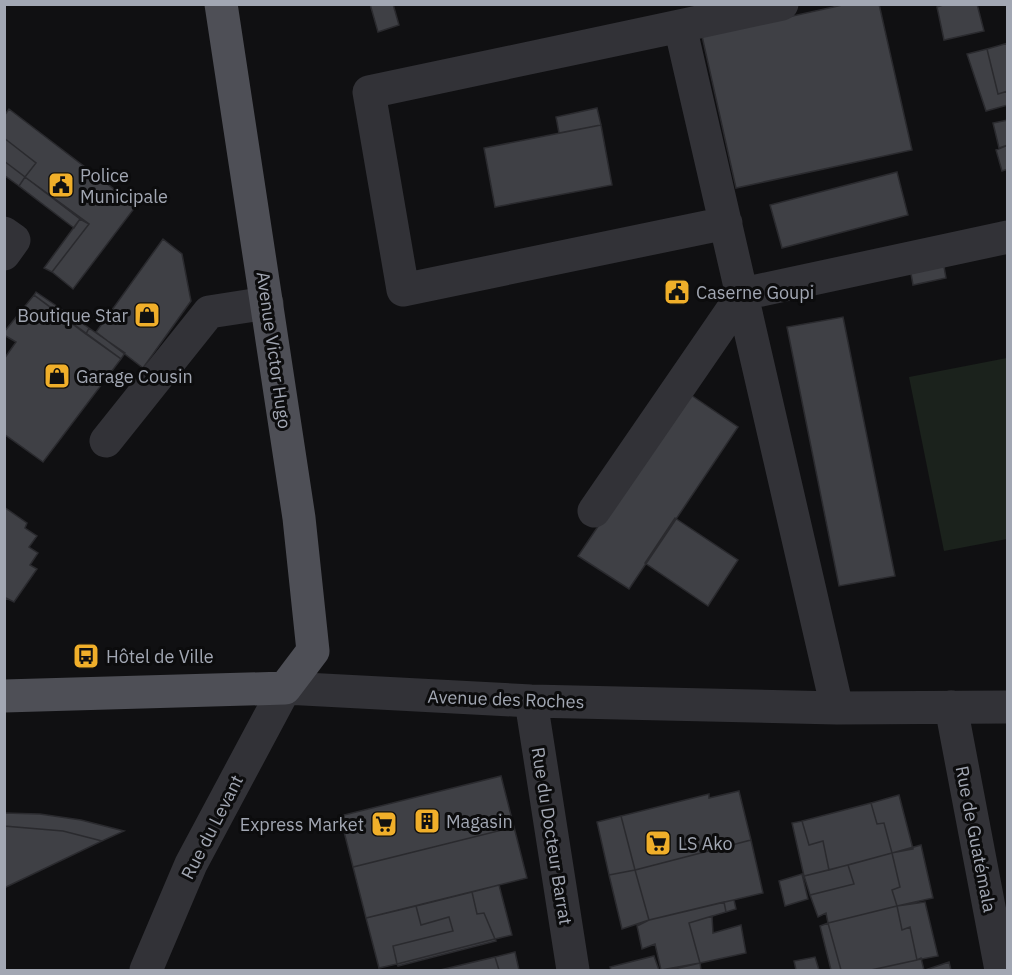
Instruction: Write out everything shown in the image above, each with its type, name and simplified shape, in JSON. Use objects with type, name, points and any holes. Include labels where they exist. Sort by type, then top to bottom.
[{"type":"main road","name":"Avenue Victor Hugo","points":[[221,4],[299,518],[313,651],[285,688]]},
{"type":"main road","name":"Avenue des Roches","points":[[4,696],[285,688]]},
{"type":"street","points":[[726,223],[403,290],[369,92],[782,4]]},
{"type":"street","points":[[680,26],[837,708]]},
{"type":"street","points":[[4,232],[14,240],[4,254]]},
{"type":"street","points":[[594,511],[743,294],[1008,237]]},
{"type":"street","points":[[106,441],[209,312],[267,303]]},
{"type":"street","name":"Avenue des Roches","points":[[285,688],[531,701],[837,708],[1008,707]]},
{"type":"street","name":"Rue du Levant","points":[[146,970],[190,864],[285,688]]},
{"type":"street","name":"Rue du Docteur Barrat","points":[[531,701],[573,970]]},
{"type":"street","name":"Rue de Guatémala","points":[[951,707],[1001,970]]},
{"type":"shaded area","points":[[1007,358],[1007,539],[944,551],[909,377]]},
{"type":"building","points":[[370,4],[393,4],[399,25],[378,32]]},
{"type":"building","points":[[847,4],[879,4],[912,150],[736,188],[702,36]]},
{"type":"building","points":[[946,4],[977,4],[984,31],[944,40],[937,7]]},
{"type":"building","points":[[1008,43],[1008,91],[998,94],[987,49]]},
{"type":"building","points":[[987,49],[998,94],[1008,91],[1008,105],[986,111],[967,54]]},
{"type":"building","points":[[597,108],[601,125],[559,133],[556,117]]},
{"type":"building","points":[[9,109],[136,206],[73,289],[52,272],[89,224],[25,177],[36,163],[4,138],[4,116]]},
{"type":"building","points":[[1008,120],[1008,145],[999,148],[993,123]]},
{"type":"building","points":[[601,125],[612,185],[495,207],[484,148]]},
{"type":"building","points":[[4,138],[36,163],[25,177],[4,161]]},
{"type":"building","points":[[1008,145],[1008,169],[1002,171],[996,150]]},
{"type":"building","points":[[4,161],[25,177],[19,186],[4,175]]},
{"type":"building","points":[[897,172],[908,215],[782,248],[770,205]]},
{"type":"building","points":[[25,177],[80,219],[74,228],[19,186]]},
{"type":"building","points":[[80,219],[89,224],[52,272],[44,268]]},
{"type":"building","points":[[163,239],[182,254],[191,301],[143,368],[96,332]]},
{"type":"building","points":[[943,261],[946,278],[913,285],[910,268]]},
{"type":"building","points":[[36,292],[89,328],[86,334],[34,295]]},
{"type":"building","points":[[34,295],[121,359],[43,462],[4,434],[4,359],[16,342],[4,335],[4,332]]},
{"type":"building","points":[[843,317],[895,576],[839,586],[787,327]]},
{"type":"building","points":[[89,328],[125,353],[121,359],[86,334]]},
{"type":"building","points":[[688,393],[738,427],[629,589],[578,556]]},
{"type":"building","points":[[4,507],[27,523],[25,528],[37,536],[29,547],[38,553],[30,565],[37,569],[14,602],[6,598],[4,601]]},
{"type":"building","points":[[675,518],[738,560],[708,606],[645,563]]},
{"type":"building","name":"Magasin","points":[[501,776],[514,827],[353,867],[340,816]]},
{"type":"building","points":[[739,791],[751,840],[635,870],[621,816],[709,794],[709,798]]},
{"type":"building","points":[[899,795],[913,849],[892,853],[884,823],[877,824],[871,803]]},
{"type":"building","points":[[871,803],[877,824],[884,823],[892,853],[829,870],[823,841],[809,845],[802,821]]},
{"type":"building","points":[[4,813],[40,814],[81,820],[124,831],[102,841],[63,831],[4,826]]},
{"type":"building","points":[[621,816],[635,870],[609,875],[597,822]]},
{"type":"building","points":[[802,821],[809,845],[823,841],[829,870],[804,876],[792,823]]},
{"type":"building","points":[[4,826],[63,831],[102,841],[4,888]]},
{"type":"building","points":[[514,827],[527,878],[366,918],[353,867]]},
{"type":"building","points":[[751,840],[763,893],[649,920],[635,870]]},
{"type":"building","points":[[921,845],[933,898],[897,906],[892,890],[900,887],[892,853]]},
{"type":"building","points":[[892,853],[900,887],[892,890],[897,906],[828,923],[826,913],[818,917],[810,895],[854,884],[848,865]]},
{"type":"building","points":[[848,865],[854,884],[810,895],[804,876]]},
{"type":"building","points":[[635,870],[649,920],[622,929],[609,875]]},
{"type":"building","points":[[802,874],[808,899],[785,906],[779,881]]},
{"type":"building","points":[[499,885],[512,935],[495,939],[484,913],[477,914],[472,892]]},
{"type":"building","points":[[472,892],[477,914],[484,913],[495,939],[397,964],[393,946],[453,931],[449,917],[421,925],[416,906]]},
{"type":"building","points":[[734,900],[736,909],[726,912],[724,902]]},
{"type":"building","points":[[724,902],[726,912],[689,923],[700,963],[661,970],[655,944],[642,949],[637,926],[649,920]]},
{"type":"building","points":[[925,902],[938,956],[917,960],[910,927],[902,930],[897,906]]},
{"type":"building","points":[[416,906],[421,925],[449,917],[453,931],[393,946],[397,964],[379,968],[366,918]]},
{"type":"building","points":[[897,906],[902,930],[910,927],[917,960],[871,970],[841,970],[828,923]]},
{"type":"building","points":[[712,916],[713,933],[741,925],[746,953],[700,963],[689,923]]},
{"type":"building","points":[[828,923],[841,970],[831,970],[820,926]]},
{"type":"building","points":[[495,939],[496,941],[398,966],[397,964]]},
{"type":"building","points":[[515,952],[519,970],[499,970],[495,957]]},
{"type":"building","points":[[654,956],[659,970],[611,970],[610,967]]},
{"type":"building","points":[[495,957],[499,970],[440,970]]},
{"type":"building","points":[[815,957],[819,970],[796,970],[794,961]]},
{"type":"building","points":[[921,958],[924,970],[871,970],[917,960]]},
{"type":"building","points":[[949,962],[951,970],[925,970]]},
{"type":"building","points":[[700,963],[701,970],[670,970]]},
{"type":"place","name":"Police Municipale","points":[[61,185]]},
{"type":"place","name":"Caserne Goupi","points":[[677,292]]},
{"type":"place","name":"Boutique Star","points":[[147,315]]},
{"type":"place","name":"Garage Cousin","points":[[57,376]]},
{"type":"place","name":"Hôtel de Ville","points":[[86,656]]},
{"type":"place","name":"Magasin","points":[[427,821]]},
{"type":"place","name":"Express Market","points":[[384,824]]},
{"type":"place","name":"LS Ako","points":[[658,843]]}]
